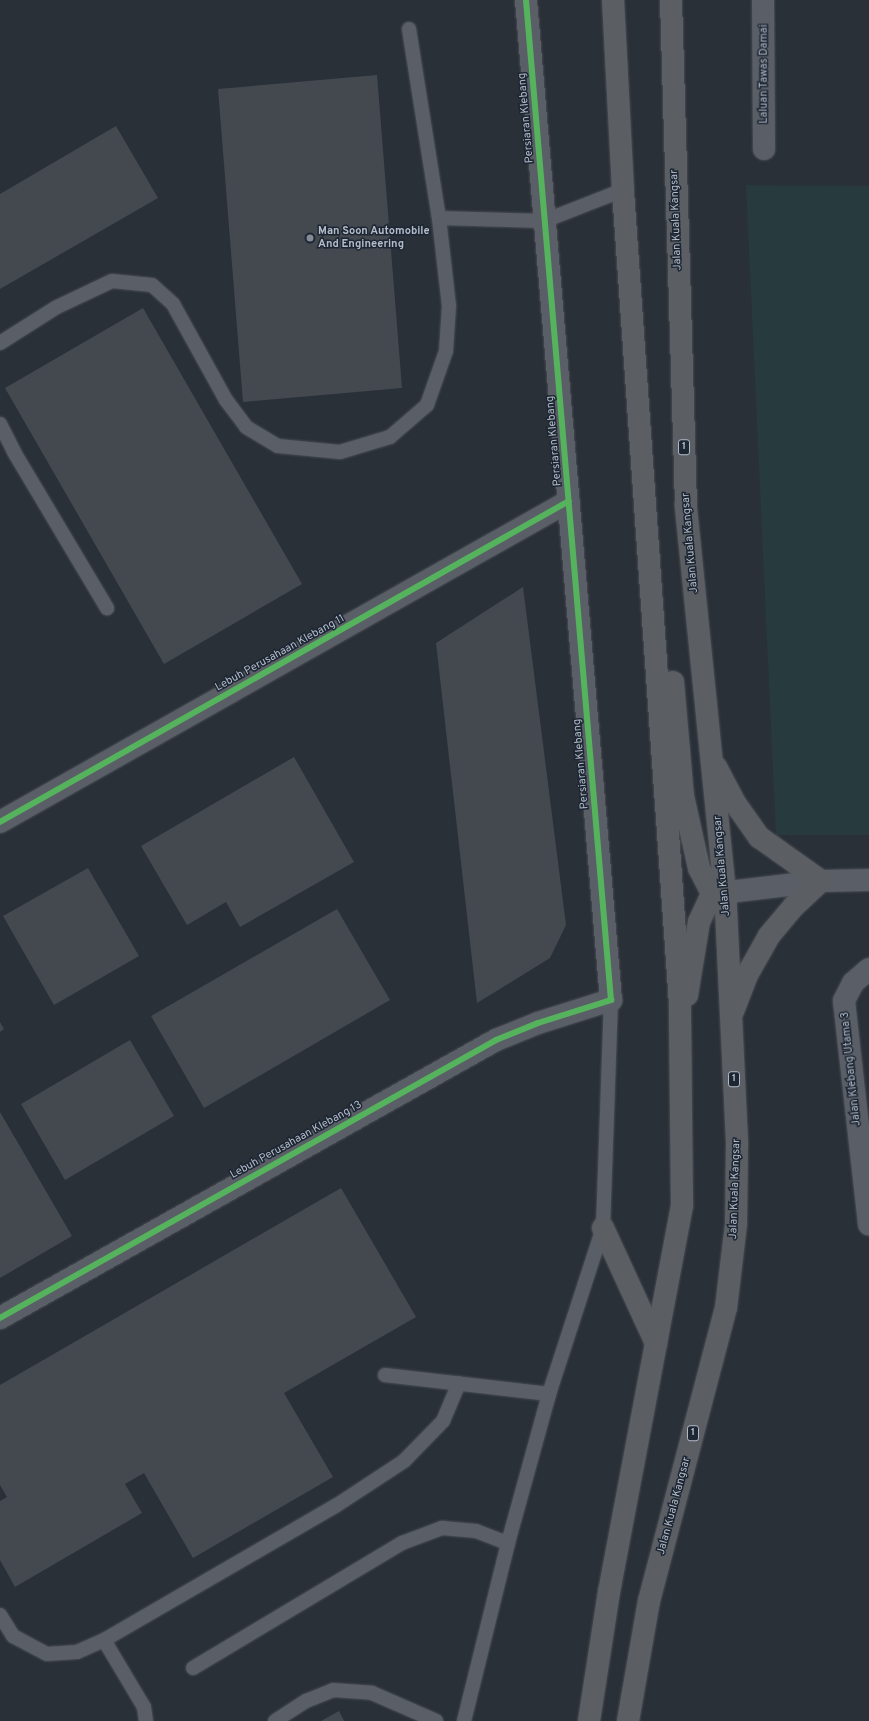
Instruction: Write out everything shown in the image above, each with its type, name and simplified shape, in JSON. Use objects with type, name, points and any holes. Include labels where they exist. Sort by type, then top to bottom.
[{"type":"highway","points":[[589,1721],[609,1592],[682,1205],[680,1035],[652,577],[623,190],[613,0]]},
{"type":"highway","name":"Jalan Kuala Kangsar","points":[[628,1721],[649,1601],[726,1308],[736,1224],[737,1142],[731,1015],[718,893],[712,759],[686,506],[671,0]]},
{"type":"highway","points":[[652,577],[666,607],[683,796],[699,868],[718,893],[699,922],[680,1035]]},
{"type":"highway","points":[[712,759],[736,803],[759,837],[821,881],[794,906],[769,936],[748,975],[731,1015]]},
{"type":"highway","points":[[603,1228],[656,1343]]},
{"type":"street","name":"Persiaran Klebang","points":[[526,0],[611,1000]]},
{"type":"street","name":"Laluan Tawas Damai","points":[[763,0],[764,149]]},
{"type":"street","name":"Lebuh Perusahaan Klebang 11","points":[[0,822],[569,501]]},
{"type":"street","points":[[718,893],[821,881],[869,880]]},
{"type":"street","name":"Jalan Klebang Utama 3","points":[[869,969],[853,983],[844,1001],[869,1225]]},
{"type":"street","name":"Lebuh Perusahaan Klebang 13","points":[[0,1318],[496,1040],[538,1023],[611,1000]]},
{"type":"lane","points":[[0,343],[57,307],[112,281],[152,285],[173,304],[226,400],[246,427],[278,446],[340,452],[390,437],[427,405],[446,351],[449,306],[439,218],[409,29]]},
{"type":"lane","points":[[439,218],[544,221],[623,190]]},
{"type":"lane","points":[[0,424],[14,452],[107,608]]},
{"type":"lane","points":[[464,1721],[508,1543],[549,1394],[603,1228],[611,1000]]},
{"type":"lane","points":[[385,1375],[549,1394]]},
{"type":"lane","points":[[0,1615],[13,1636],[47,1654],[77,1652],[104,1640],[337,1505],[404,1461],[443,1421],[459,1383]]},
{"type":"lane","points":[[193,1668],[402,1543],[442,1528],[476,1531],[508,1543]]},
{"type":"lane","points":[[104,1640],[144,1707],[146,1721]]},
{"type":"lane","points":[[275,1721],[306,1701],[334,1690],[372,1693],[436,1721]]},
{"type":"green space","points":[[746,185],[869,186],[869,835],[776,835]]},
{"type":"building","name":"Man Soon Automobile And Engineering","points":[[377,75],[402,388],[243,402],[218,89]]},
{"type":"building","points":[[116,126],[158,198],[0,289],[0,194]]},
{"type":"building","points":[[143,308],[302,584],[164,664],[5,388]]},
{"type":"building","points":[[523,587],[566,925],[550,958],[477,1003],[436,643]]},
{"type":"building","points":[[294,757],[354,862],[240,927],[226,902],[187,925],[141,846]]},
{"type":"building","points":[[88,868],[139,956],[54,1005],[3,916]]},
{"type":"building","points":[[337,909],[390,1000],[204,1108],[151,1016]]},
{"type":"building","points":[[0,1022],[4,1029],[0,1032]]},
{"type":"building","points":[[130,1040],[174,1116],[65,1180],[21,1104]]},
{"type":"building","points":[[0,1112],[72,1236],[0,1278]]},
{"type":"building","points":[[341,1188],[416,1317],[284,1393],[333,1477],[193,1558],[144,1473],[125,1484],[142,1513],[15,1587],[0,1560],[0,1501],[7,1497],[0,1485],[0,1385]]},
{"type":"building","points":[[339,1711],[344,1721],[321,1721]]},
{"type":"cycle path","points":[[0,1318],[496,1040],[538,1023],[611,1000],[526,0]]},
{"type":"cycle path","points":[[0,822],[569,501]]},
{"type":"place","name":"Man Soon Automobile And Engineering","points":[[310,238]]}]
